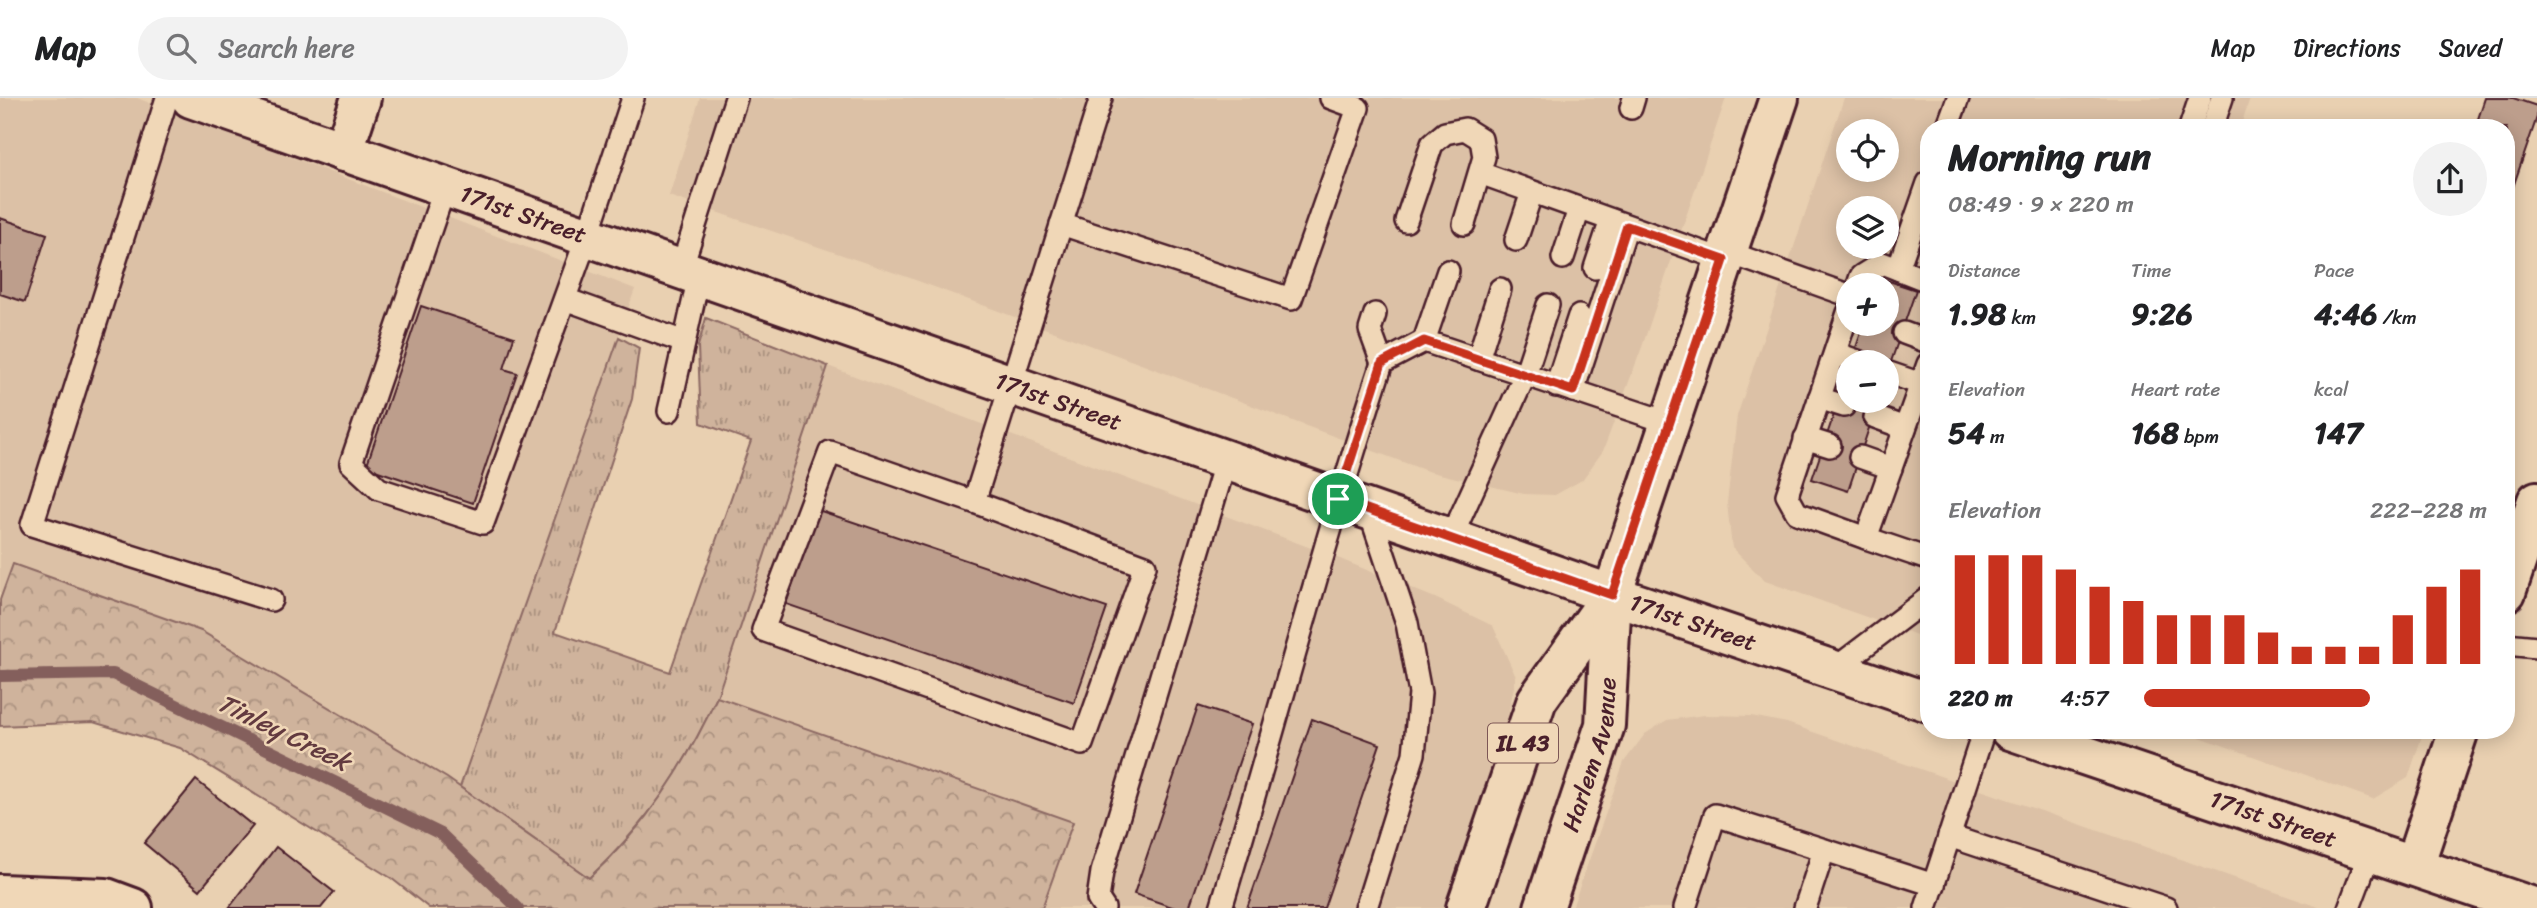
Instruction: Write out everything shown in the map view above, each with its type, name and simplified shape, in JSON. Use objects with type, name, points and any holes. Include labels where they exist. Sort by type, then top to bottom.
[{"type":"street","name":"171st Street","points":[[191,98],[1353,505],[1920,699]]},
{"type":"street","points":[[343,152],[360,98]]},
{"type":"street","name":"Harlem Avenue","points":[[1544,908],[1605,724],[1612,595],[1779,98]]},
{"type":"street","points":[[2515,566],[2537,501]]},
{"type":"street","name":"Harlem Avenue","points":[[1466,908],[1537,700],[1612,595]]},
{"type":"street","name":"171st Street","points":[[2071,739],[2370,852],[2536,908]]},
{"type":"street","points":[[2414,866],[2455,739]]},
{"type":"street","points":[[0,894],[106,898],[133,908]]},
{"type":"lane","points":[[167,98],[32,524],[271,600]]},
{"type":"lane","points":[[445,187],[351,463],[379,489],[483,523],[565,299],[633,98]]},
{"type":"lane","points":[[669,411],[684,342],[690,272],[736,98]]},
{"type":"lane","points":[[974,502],[1101,98]]},
{"type":"lane","points":[[1061,224],[1291,299],[1358,108],[1331,98]]},
{"type":"lane","points":[[1951,119],[1958,98]]},
{"type":"lane","points":[[2193,119],[2200,98]]},
{"type":"lane","points":[[2215,119],[2222,98]]},
{"type":"lane","points":[[1406,221],[1432,144],[1445,133],[1465,129],[1481,139],[1484,157],[1464,223]]},
{"type":"lane","points":[[1480,173],[1619,223],[1836,291]]},
{"type":"lane","points":[[1516,240],[1532,192]]},
{"type":"lane","points":[[1898,269],[1920,206]]},
{"type":"lane","points":[[1563,258],[1579,209]]},
{"type":"lane","points":[[1595,268],[1619,223]]},
{"type":"lane","points":[[1564,388],[1619,223]]},
{"type":"lane","points":[[1866,273],[1882,263],[1920,278]]},
{"type":"lane","points":[[1382,363],[1424,341],[1448,271]]},
{"type":"lane","points":[[1478,359],[1500,289]]},
{"type":"lane","points":[[565,299],[684,342]]},
{"type":"lane","points":[[1451,538],[1525,375],[1548,305]]},
{"type":"lane","points":[[1221,908],[1303,629],[1353,505],[1382,363],[1370,330],[1375,314]]},
{"type":"lane","points":[[1564,388],[1579,316]]},
{"type":"lane","points":[[1903,333],[1920,339]]},
{"type":"lane","points":[[1841,336],[1787,495],[1797,513],[1920,556]]},
{"type":"lane","points":[[1424,341],[1670,423]]},
{"type":"lane","points":[[1899,373],[1920,374]]},
{"type":"lane","points":[[1866,538],[1920,388]]},
{"type":"lane","points":[[1819,398],[1836,403]]},
{"type":"lane","points":[[1874,417],[1905,428]]},
{"type":"lane","points":[[1805,438],[1830,446]]},
{"type":"lane","points":[[830,452],[974,502],[1145,566],[1082,744],[763,630],[830,452]]},
{"type":"lane","points":[[1860,457],[1891,468]]},
{"type":"lane","points":[[1104,908],[1098,899],[1102,873],[1226,460]]},
{"type":"lane","points":[[1353,505],[1407,623],[1420,693],[1414,754],[1366,908]]},
{"type":"lane","points":[[1833,670],[1920,604]]},
{"type":"lane","points":[[2515,644],[2537,648]]},
{"type":"lane","points":[[1926,908],[1981,739]]},
{"type":"lane","points":[[1685,908],[1715,815],[1934,885]]},
{"type":"lane","points":[[1949,836],[2166,908]]},
{"type":"lane","points":[[1805,908],[1824,850]]},
{"type":"lane","points":[[2349,908],[2370,852]]},
{"type":"shaded area","points":[[0,98],[137,98],[635,289],[460,787],[201,631],[13,564],[0,600]]},
{"type":"shaded area","points":[[700,98],[1726,98],[1642,347],[1603,451],[1582,480],[1555,495],[1524,494],[1427,471],[910,278],[669,196]]},
{"type":"shaded area","points":[[1844,98],[2250,98],[2243,119],[1920,119],[1920,636],[1765,581],[1732,548],[1727,503],[1737,416],[1836,122],[1836,182],[1899,182],[1899,119],[1837,119]]},
{"type":"shaded area","points":[[828,366],[1340,559],[1435,598],[1493,626],[1516,677],[1500,754],[1445,908],[1042,908],[1072,822],[717,697]]},
{"type":"shaded area","points":[[1705,715],[1751,716],[1787,723],[2321,908],[1572,908],[1624,762],[1645,734],[1667,720]]},
{"type":"shaded area","points":[[2205,739],[2421,739],[2408,778],[2373,799]]},
{"type":"green space","points":[[706,318],[828,366],[717,697],[691,749],[662,794],[629,836],[589,878],[460,787],[619,337],[639,348],[632,399],[555,632],[670,672],[751,441],[701,423],[698,346]]},
{"type":"green space","points":[[13,564],[201,631],[447,778],[589,878],[646,817],[692,747],[717,697],[1073,822],[1042,908],[429,908],[391,878],[180,748],[93,722],[0,726],[0,600]]},
{"type":"building","points":[[2485,98],[2513,98],[2537,106],[2537,117],[2515,181],[2515,119],[2478,119]]},
{"type":"building","points":[[0,218],[47,234],[25,302],[0,294]]},
{"type":"building","points":[[1899,284],[1916,290],[1895,350],[1855,350],[1860,336],[1899,336]]},
{"type":"building","points":[[421,306],[514,337],[504,369],[517,373],[473,503],[366,467]]},
{"type":"building","points":[[1836,408],[1836,413],[1874,413],[1848,491],[1812,479]]},
{"type":"building","points":[[818,510],[1107,608],[1074,703],[786,604]]},
{"type":"building","points":[[1198,706],[1252,724],[1189,908],[1175,908],[1134,894]]},
{"type":"building","points":[[1312,719],[1380,744],[1324,908],[1247,908]]},
{"type":"building","points":[[196,780],[253,826],[200,890],[144,843]]},
{"type":"building","points":[[276,847],[334,892],[321,908],[229,908]]},
{"type":"waterway","name":"Tinley Creek","points":[[0,676],[113,674],[441,834],[518,908]]},
{"type":"route","points":[[1627,226],[1724,260],[1612,595],[1338,499],[1382,363],[1424,341],[1573,391],[1627,226]]}]
